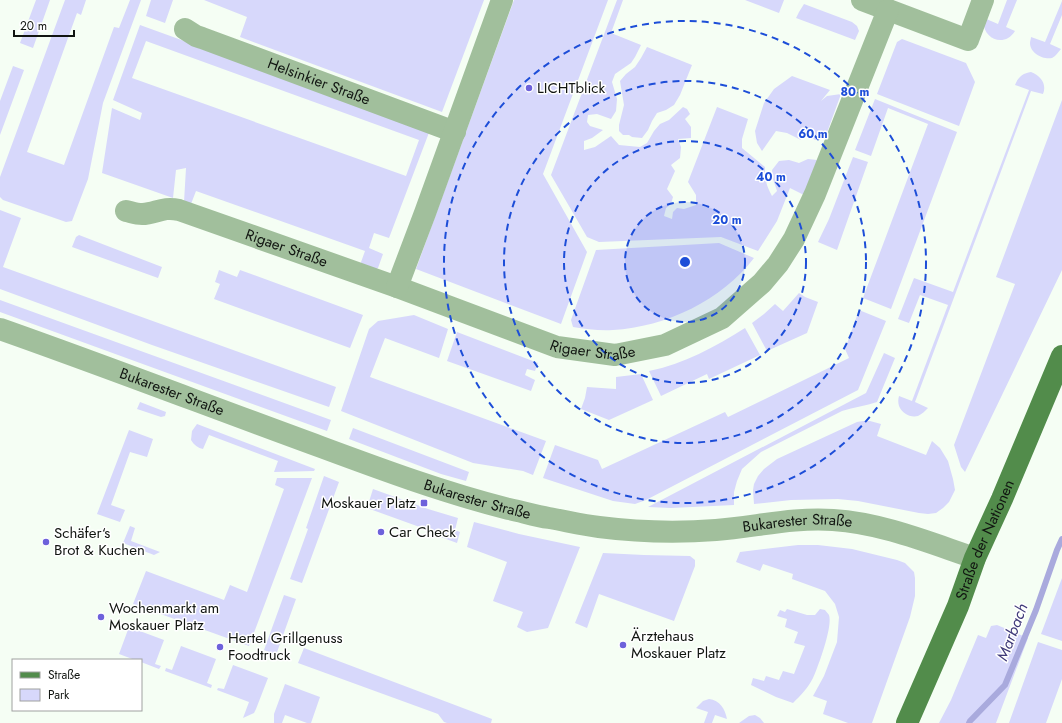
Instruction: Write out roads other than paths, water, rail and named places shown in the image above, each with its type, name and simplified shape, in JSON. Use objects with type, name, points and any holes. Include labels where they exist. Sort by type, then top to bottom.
[{"type":"main road","name":"Straße der Nationen","points":[[907,723],[958,606],[976,558],[1062,356]]},
{"type":"street","points":[[397,287],[455,132],[502,0]]},
{"type":"street","points":[[862,0],[968,40],[983,0]]},
{"type":"street","name":"Rigaer Straße","points":[[126,211],[142,214],[165,208],[179,210],[397,287],[557,347],[615,355],[665,345],[722,318],[762,283],[778,264],[794,239],[816,194],[888,10]]},
{"type":"street","name":"Helsinkier Straße","points":[[185,29],[196,36],[455,132]]},
{"type":"street","name":"Bukarester Straße","points":[[0,329],[89,360],[190,399],[395,474],[478,501],[544,517],[599,527],[691,531],[740,528],[803,520],[835,520],[878,527],[976,558]]},
{"type":"waterway","name":"Marbach","points":[[969,723],[1005,685],[1036,610],[1062,539]]},
{"type":"place","name":"LICHTblick","points":[[529,88]]},
{"type":"place","name":"Moskauer Platz","points":[[424,503]]},
{"type":"place","name":"Car Check","points":[[381,532]]},
{"type":"place","name":"Schäfer‘s Brot & Kuchen","points":[[46,542]]},
{"type":"place","name":"Wochenmarkt am Moskauer Platz","points":[[101,617]]},
{"type":"place","name":"Ärztehaus Moskauer Platz","points":[[623,645]]},
{"type":"place","name":"Hertel Grillgenuss Foodtruck","points":[[220,647]]}]
